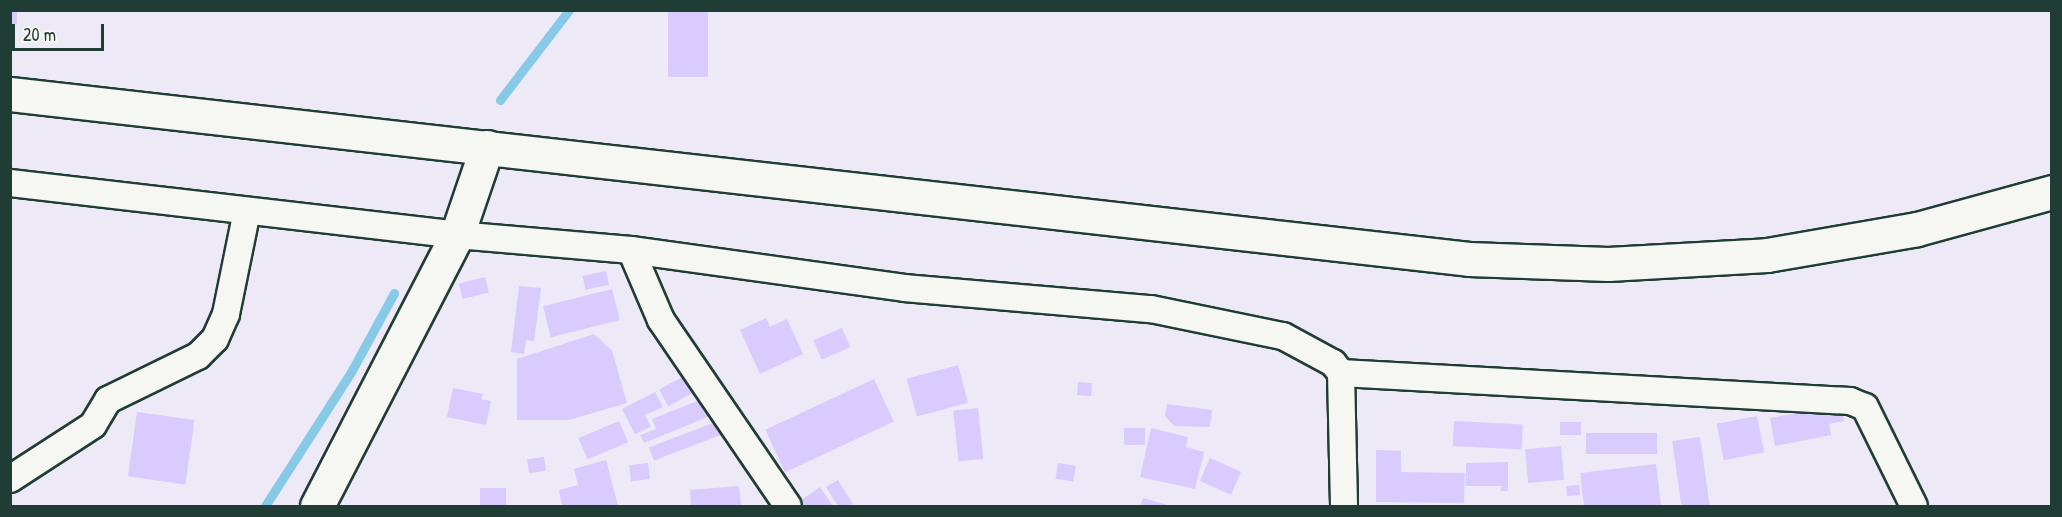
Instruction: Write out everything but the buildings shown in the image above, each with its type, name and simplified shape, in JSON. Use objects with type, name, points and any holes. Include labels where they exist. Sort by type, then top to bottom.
[{"type":"main road","points":[[10,94],[1469,259],[1608,264],[1767,255],[1917,229],[2052,192]]},
{"type":"main road","points":[[317,507],[457,235],[487,147]]},
{"type":"street","points":[[10,183],[457,235],[631,250],[904,288],[1151,309],[1283,336],[1333,363],[1341,373],[1344,507]]},
{"type":"street","points":[[10,478],[93,425],[108,400],[198,356],[215,339],[226,314],[248,211]]},
{"type":"street","points":[[631,250],[661,320],[788,507]]},
{"type":"street","points":[[1341,373],[1850,401],[1865,407],[1914,507]]},
{"type":"waterway","points":[[500,100],[569,10]]},
{"type":"waterway","points":[[265,506],[351,372],[394,293]]}]
